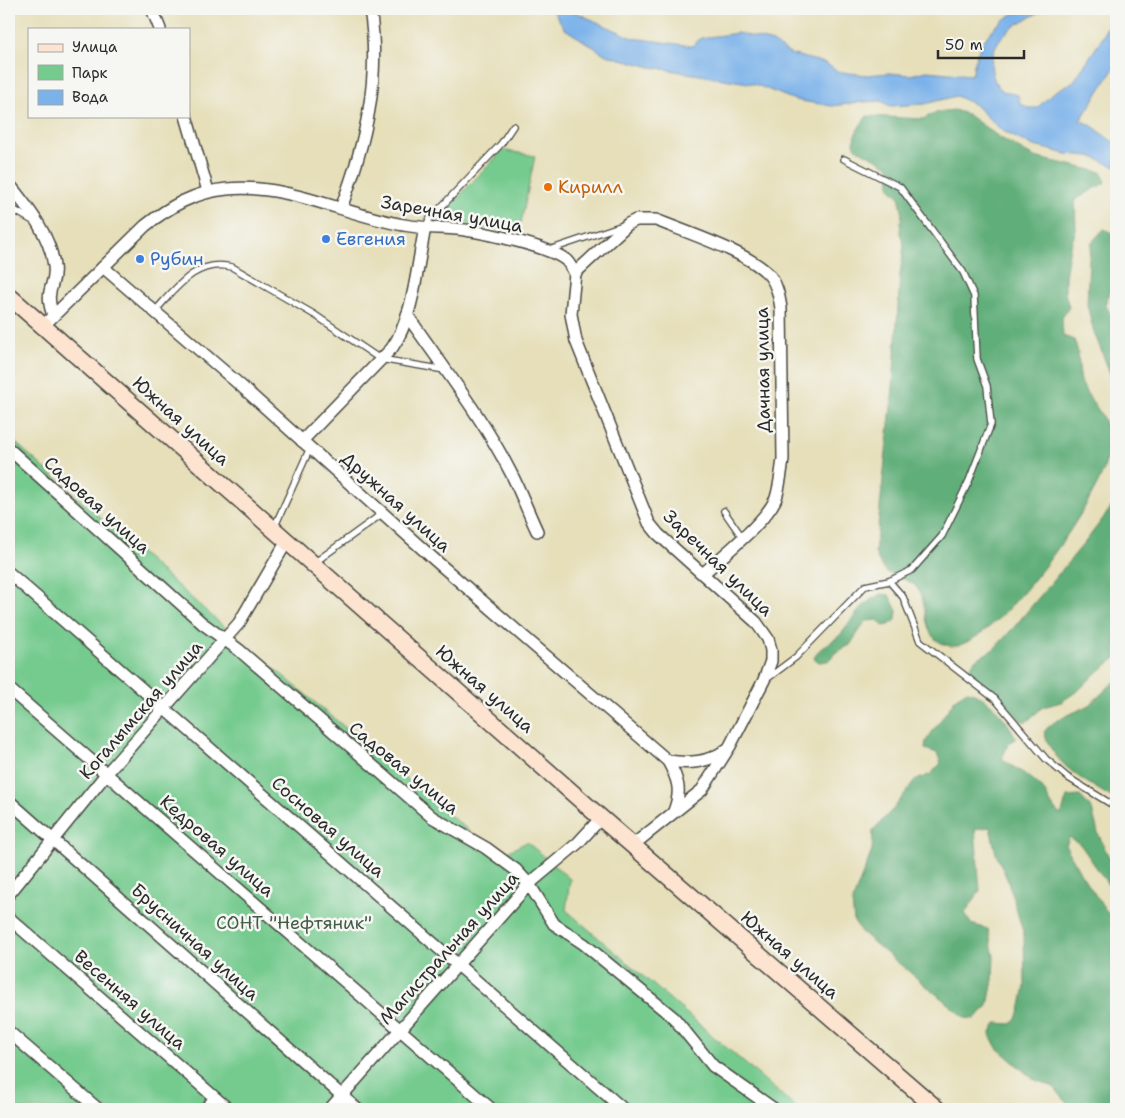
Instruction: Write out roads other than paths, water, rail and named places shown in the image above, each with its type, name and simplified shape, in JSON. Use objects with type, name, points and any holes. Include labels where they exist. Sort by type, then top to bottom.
[{"type":"street","points":[[152,9],[160,28]]},
{"type":"street","points":[[342,208],[356,169],[372,96],[375,59],[370,9]]},
{"type":"street","points":[[187,118],[208,191]]},
{"type":"street","points":[[9,184],[46,236],[54,267],[48,293],[48,321]]},
{"type":"street","name":"Заречная улица","points":[[48,321],[145,226],[163,212],[181,201],[208,191],[228,188],[264,189],[342,208],[381,220],[425,228],[466,230],[547,251],[566,261],[575,273],[571,314],[572,328],[643,510],[658,534],[746,612],[763,631],[771,650],[764,680],[730,746],[702,790],[633,845]]},
{"type":"street","name":"Дачная улица","points":[[628,224],[636,220],[656,220],[735,253],[768,274],[777,289],[780,308],[783,459],[781,482],[775,499],[766,514],[703,574]]},
{"type":"street","points":[[575,273],[628,224]]},
{"type":"street","points":[[306,445],[400,336],[407,315],[425,228]]},
{"type":"street","name":"Дружная улица","points":[[103,267],[668,761],[679,784],[679,798],[674,811]]},
{"type":"street","name":"Южная улица","points":[[9,296],[48,321],[273,529],[937,1109]]},
{"type":"street","points":[[407,315],[446,370],[500,453],[537,531]]},
{"type":"street","name":"Садовая улица","points":[[9,449],[202,623],[225,640],[432,817],[486,848],[516,870],[529,884],[554,924],[584,944],[674,1018],[713,1066],[774,1109]]},
{"type":"street","name":"Когалымская улица","points":[[9,894],[107,773],[225,640],[250,606],[287,541]]},
{"type":"street","name":"Сосновая улица","points":[[9,574],[623,1109]]},
{"type":"street","name":"Кедровая улица","points":[[9,689],[491,1109]]},
{"type":"street","points":[[668,761],[700,762],[720,754],[730,746]]},
{"type":"street","name":"Брусничная улица","points":[[9,801],[357,1109]]},
{"type":"street","name":"Магистральная улица","points":[[330,1109],[529,884],[578,843],[602,818]]},
{"type":"street","name":"Весенняя улица","points":[[9,918],[228,1109]]},
{"type":"street","points":[[9,1032],[98,1109]]},
{"type":"street","points":[[205,1109],[215,1099]]},
{"type":"lane","points":[[425,228],[429,220],[501,144],[513,126]]},
{"type":"lane","points":[[764,680],[796,657],[865,586],[889,581],[912,570],[942,536],[969,481],[991,424],[990,402],[977,359],[974,296],[964,272],[900,187],[844,159]]},
{"type":"lane","points":[[9,207],[38,223]]},
{"type":"lane","points":[[547,251],[595,233],[628,224]]},
{"type":"lane","points":[[155,311],[195,271],[221,264],[232,267],[315,314],[380,359],[446,370]]},
{"type":"lane","points":[[273,529],[306,445]]},
{"type":"lane","points":[[724,511],[742,537]]},
{"type":"lane","points":[[313,563],[383,513]]},
{"type":"lane","points":[[889,581],[904,597],[920,641],[994,699],[1046,759],[1066,777],[1116,807]]},
{"type":"water","points":[[552,9],[574,9],[577,13],[633,38],[692,46],[701,38],[738,33],[773,42],[790,54],[825,63],[839,72],[867,75],[889,73],[910,75],[927,71],[970,75],[973,73],[974,62],[983,42],[998,25],[1017,12],[1027,9],[1047,9],[1023,21],[1006,33],[997,44],[992,58],[992,73],[998,86],[1003,91],[1018,95],[1020,103],[1028,108],[1037,108],[1054,92],[1074,81],[1103,37],[1106,28],[1116,16],[1116,65],[1080,121],[1095,128],[1116,143],[1116,167],[1090,156],[1067,154],[1030,145],[1001,130],[974,104],[956,96],[925,104],[890,106],[881,101],[832,106],[795,100],[754,84],[651,67],[606,55],[565,29]]},
{"type":"place","name":"Кирилл","points":[[548,187]]},
{"type":"place","name":"Евгения","points":[[326,239]]},
{"type":"place","name":"Рубин","points":[[140,259]]},
{"type":"park label","name":"СОНТ \"Нефтяник\"","points":[[294,923]]}]
